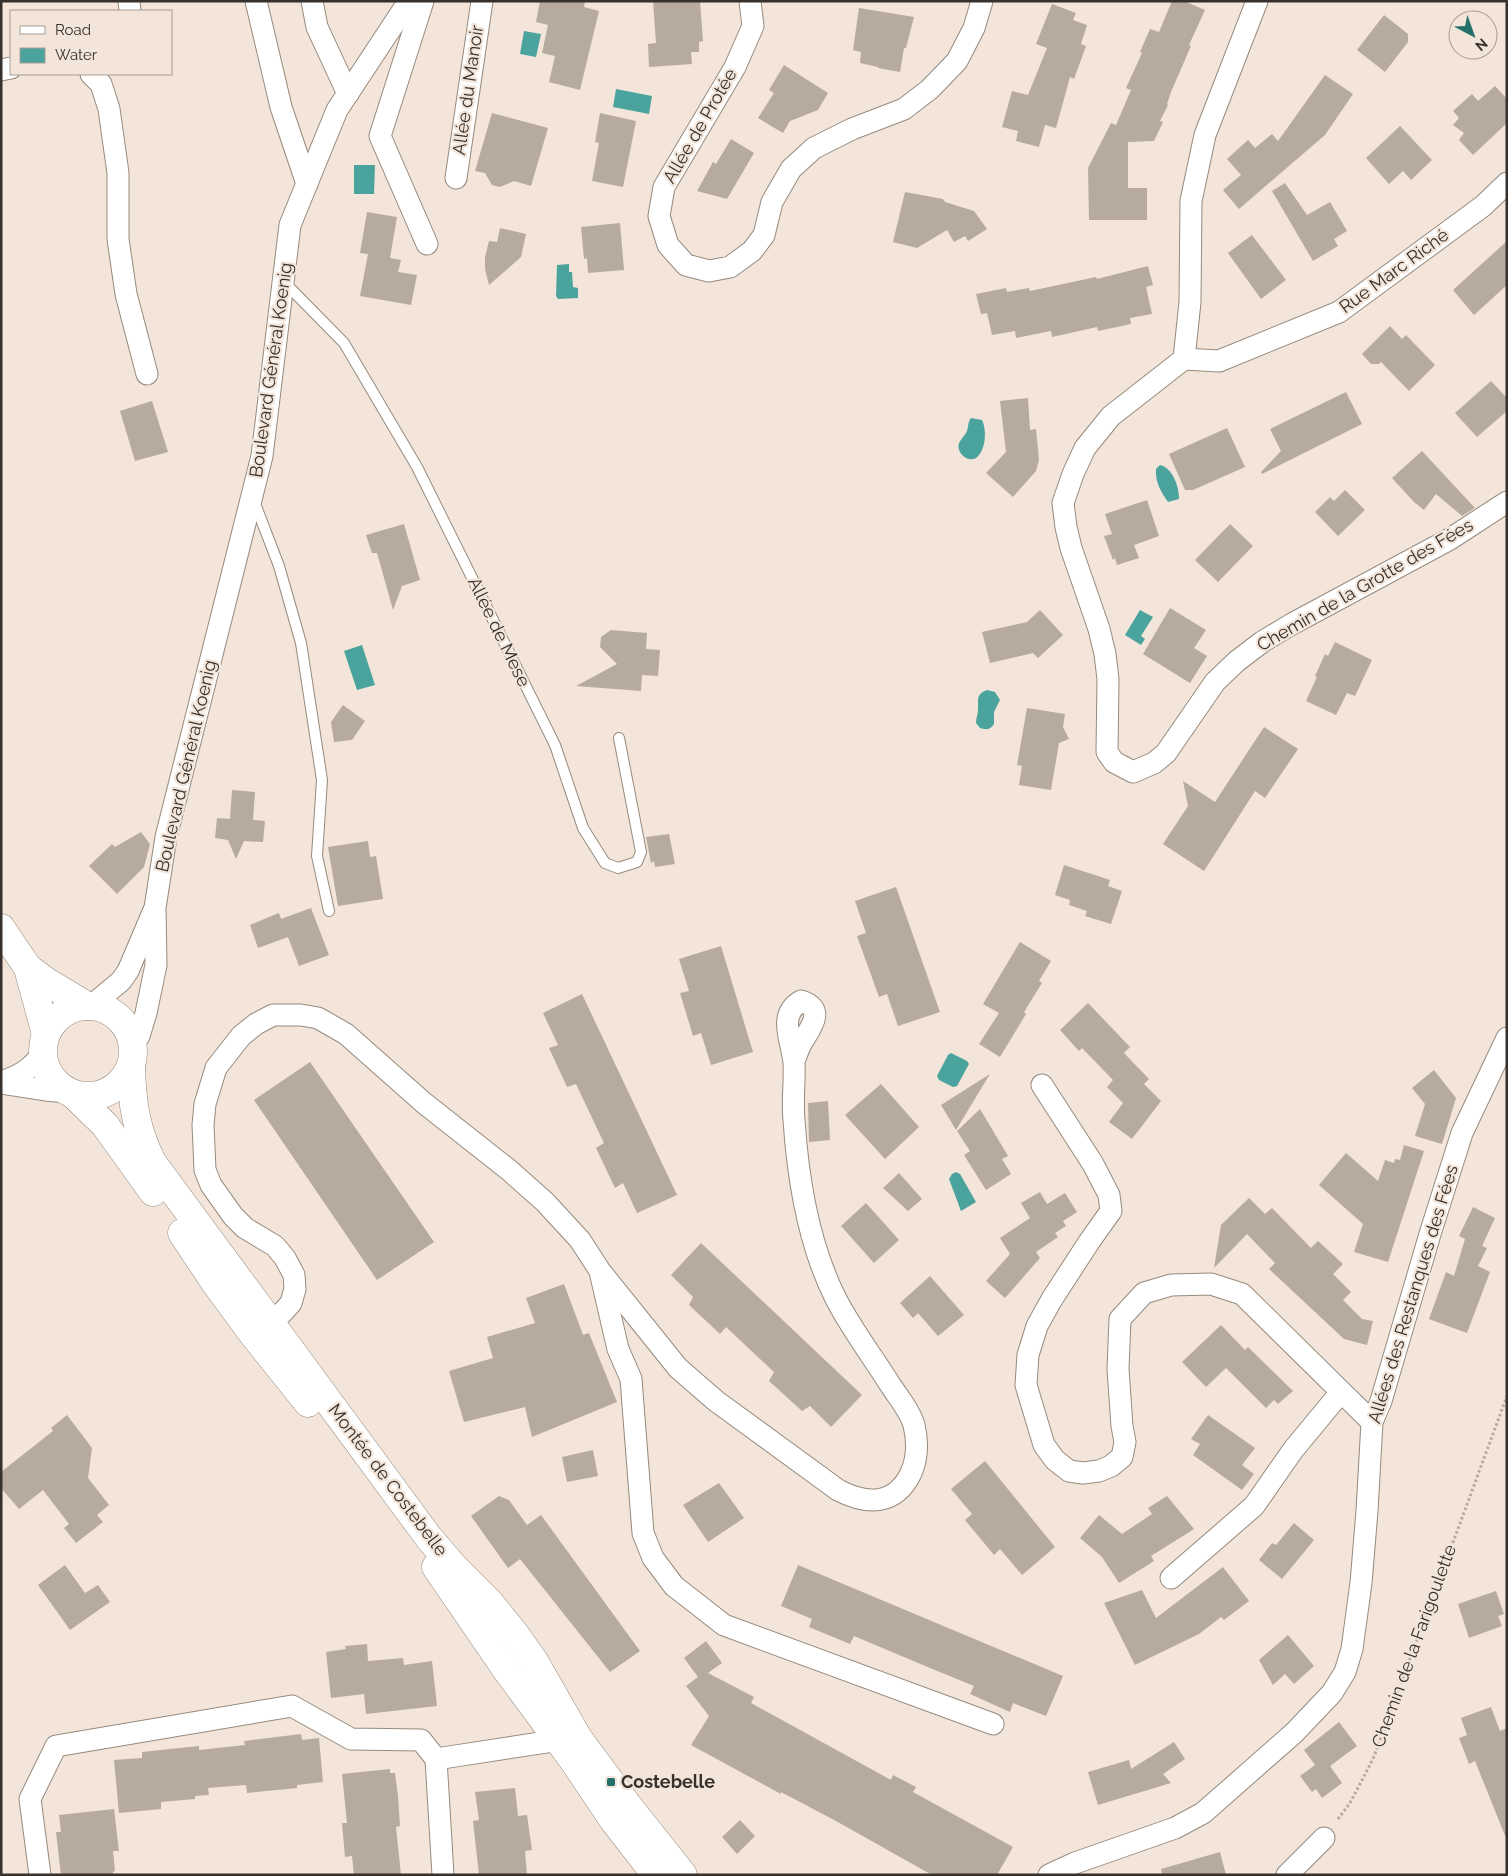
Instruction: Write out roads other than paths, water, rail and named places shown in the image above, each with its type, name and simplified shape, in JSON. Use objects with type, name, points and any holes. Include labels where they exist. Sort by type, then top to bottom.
[{"type":"main road","points":[[1,928],[28,968],[47,982],[89,1006]]},
{"type":"main road","points":[[28,968],[44,1044],[44,1063],[53,1080],[71,1093],[85,1097],[96,1096],[118,1086],[132,1055],[130,1033],[118,1017],[101,1007],[89,1006],[67,1011],[55,1021],[44,1044]]},
{"type":"main road","name":"Montée de Costebelle","points":[[132,1055],[131,1097],[143,1144],[152,1162],[430,1538],[454,1567],[490,1603],[515,1634],[534,1661],[568,1739],[623,1834],[656,1875]]},
{"type":"main road","name":"Montée de Costebelle","points":[[71,1093],[105,1125],[252,1333],[408,1527],[508,1672],[629,1807],[683,1875]]},
{"type":"street","points":[[256,1],[281,107],[307,184]]},
{"type":"street","points":[[312,1],[316,27],[348,94]]},
{"type":"street","name":"Boulevard Général Koenig","points":[[132,1055],[146,1013],[156,964],[155,908],[166,837],[262,456],[290,225],[337,110],[409,1]]},
{"type":"street","points":[[423,1],[380,136],[426,244]]},
{"type":"street","name":"Allée du Manoir","points":[[456,178],[482,1]]},
{"type":"street","name":"Allée de Protée","points":[[750,1],[753,26],[735,67],[664,187],[659,216],[668,245],[686,265],[709,271],[730,267],[752,251],[764,235],[772,202],[791,169],[814,148],[852,129],[904,109],[930,89],[957,61],[974,28],[982,1]]},
{"type":"street","points":[[1184,359],[1190,302],[1191,201],[1205,135],[1257,1]]},
{"type":"street","points":[[91,75],[100,84],[109,108],[118,173],[118,239],[126,294],[147,374]]},
{"type":"street","name":"Rue Marc Riché","points":[[1184,359],[1219,361],[1339,312],[1483,206],[1507,183]]},
{"type":"street","name":"Chemin de la Grotte des Fées","points":[[1184,359],[1111,416],[1085,448],[1063,502],[1066,527],[1099,629],[1105,654],[1108,679],[1107,752],[1114,762],[1123,768],[1134,772],[1154,763],[1166,752],[1215,682],[1262,642],[1450,539],[1507,502]]},
{"type":"street","name":"Boulevard Général Koenig","points":[[89,1006],[121,981],[128,971],[155,908]]},
{"type":"street","points":[[196,1252],[212,1266],[241,1305],[252,1314],[268,1319],[282,1314],[291,1303],[295,1289],[294,1275],[285,1258],[274,1246],[245,1228],[232,1216],[211,1185],[205,1170],[203,1125],[205,1104],[216,1068],[241,1036],[256,1024],[273,1015],[300,1015],[318,1018],[346,1034],[424,1102],[509,1170],[545,1202],[580,1240],[600,1271],[678,1368],[716,1401],[838,1490],[854,1498],[883,1499],[897,1494],[908,1480],[918,1454],[913,1424],[906,1408],[847,1319],[820,1260],[799,1175],[794,1118],[794,1061]]},
{"type":"street","name":"Allées des Restanques des Fées","points":[[1049,1875],[1075,1862],[1175,1828],[1203,1813],[1294,1733],[1332,1692],[1345,1672],[1352,1649],[1366,1520],[1372,1422],[1381,1401],[1462,1133],[1507,1038]]},
{"type":"street","points":[[1,1082],[13,1079],[29,1070],[44,1044]]},
{"type":"street","points":[[1,1082],[71,1093]]},
{"type":"street","points":[[1042,1085],[1093,1164],[1109,1195],[1111,1211],[1052,1299],[1037,1326],[1028,1355],[1026,1385],[1044,1445],[1055,1460],[1069,1471],[1083,1473],[1099,1471],[1111,1466],[1122,1457],[1125,1442],[1118,1369],[1120,1319],[1144,1293],[1171,1285],[1211,1284],[1242,1294],[1372,1422]]},
{"type":"street","points":[[600,1271],[618,1349],[631,1380],[644,1533],[653,1558],[674,1586],[724,1625],[993,1724]]},
{"type":"street","points":[[1171,1578],[1254,1506],[1293,1450],[1341,1392]]},
{"type":"street","points":[[40,1875],[30,1799],[56,1746],[292,1706],[351,1739],[421,1740],[436,1759],[443,1875]]},
{"type":"street","points":[[436,1759],[568,1739]]},
{"type":"street","points":[[1287,1875],[1324,1838]]},
{"type":"lane","name":"Allée de Mese","points":[[284,281],[344,343],[417,467],[555,745],[583,828],[606,863],[618,868],[637,862],[641,852],[619,738]]},
{"type":"lane","points":[[252,496],[279,566],[302,643],[322,780],[317,856],[329,911]]},
{"type":"water","points":[[524,31],[541,34],[536,57],[520,54]]},
{"type":"water","points":[[616,89],[652,96],[649,114],[613,107]]},
{"type":"water","points":[[354,165],[375,165],[374,194],[354,194]]},
{"type":"water","points":[[569,264],[569,272],[572,272],[573,287],[578,288],[578,298],[558,299],[556,296],[557,265]]},
{"type":"water","points":[[971,418],[982,420],[985,435],[982,451],[976,458],[969,459],[963,456],[959,450],[959,443],[967,431]]},
{"type":"water","points":[[1160,465],[1172,474],[1178,489],[1179,499],[1168,502],[1161,491],[1156,474],[1156,469]]},
{"type":"water","points":[[1140,610],[1153,617],[1141,636],[1145,639],[1141,645],[1125,635]]},
{"type":"water","points":[[362,645],[375,685],[357,690],[344,651]]},
{"type":"water","points":[[987,690],[995,692],[1000,700],[994,712],[994,724],[986,729],[980,728],[976,723],[978,698]]},
{"type":"water","points":[[951,1053],[967,1061],[969,1064],[957,1086],[953,1087],[939,1080],[937,1076],[948,1055]]},
{"type":"water","points":[[956,1172],[960,1174],[976,1202],[961,1211],[949,1179]]},
{"type":"place","name":"Costebelle","points":[[611,1782]]}]
